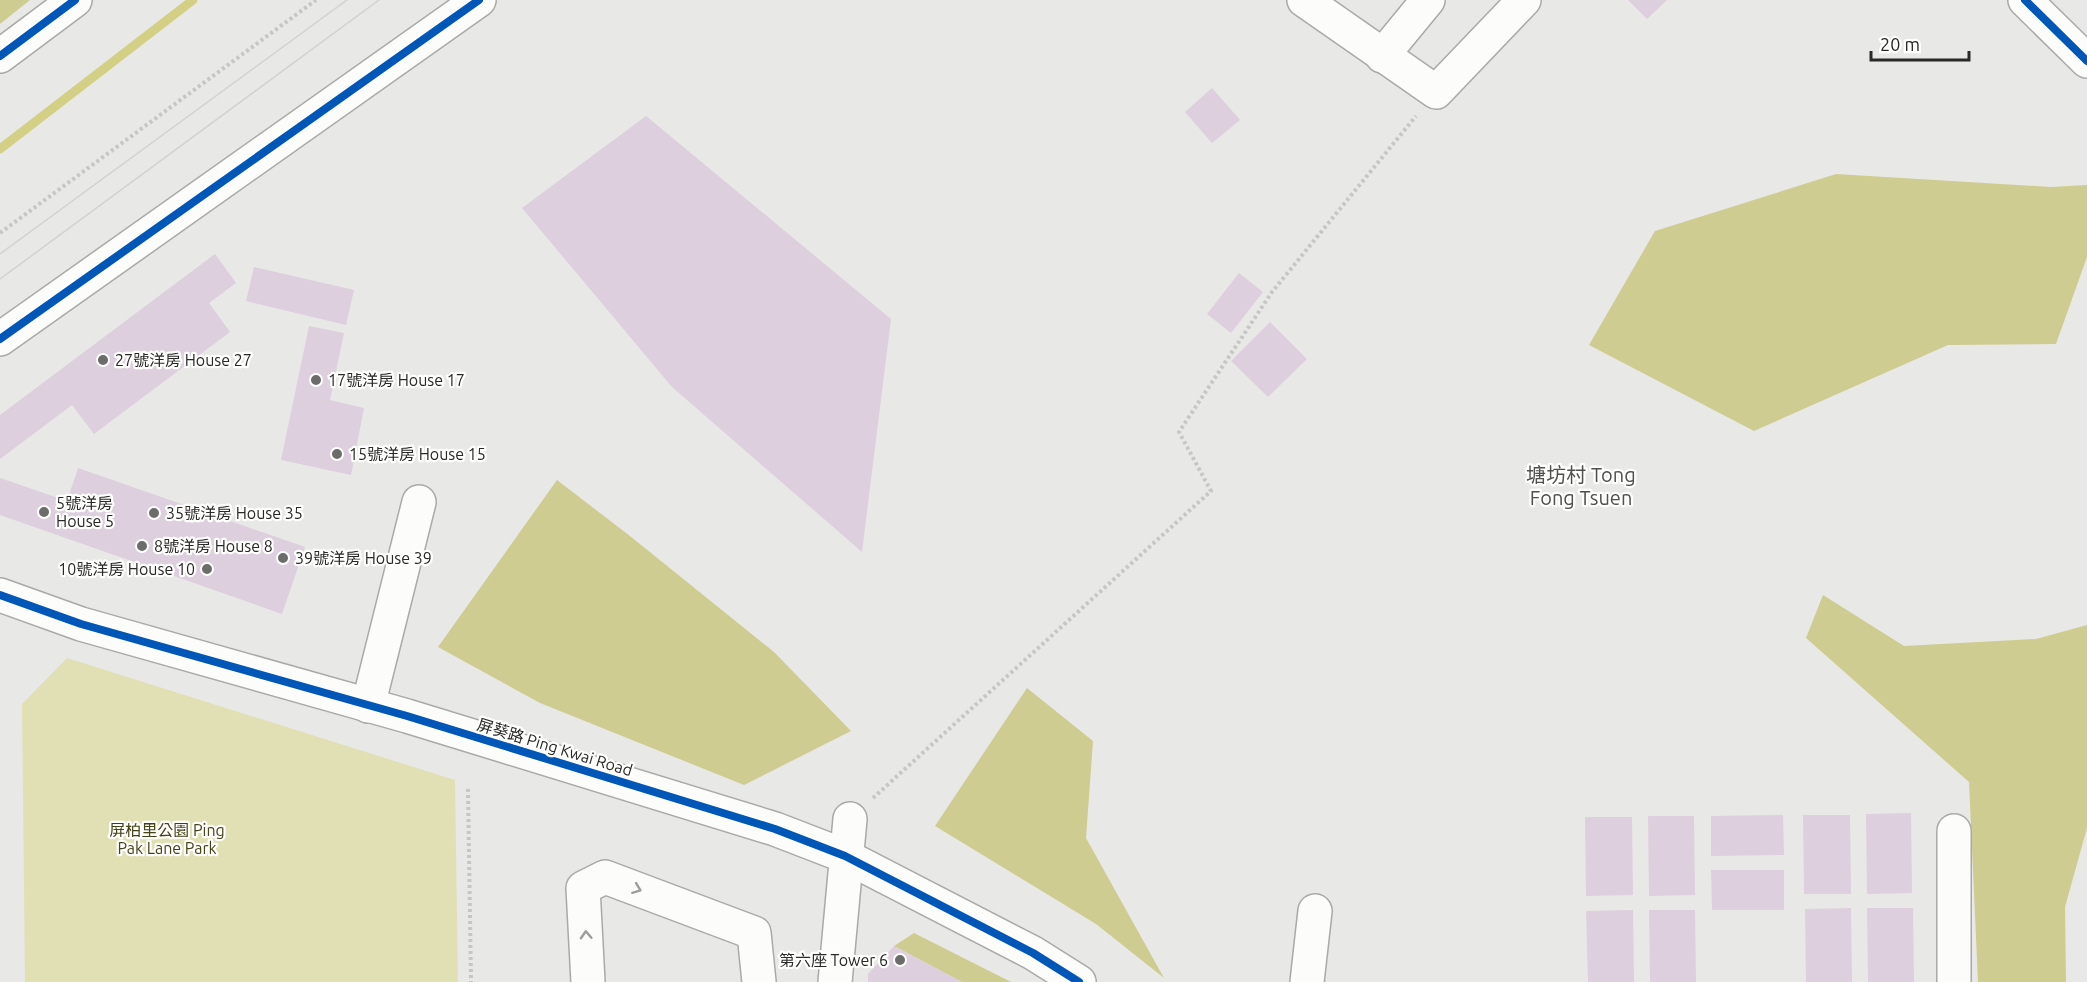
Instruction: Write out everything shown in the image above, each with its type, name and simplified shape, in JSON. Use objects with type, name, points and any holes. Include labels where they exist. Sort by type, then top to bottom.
[{"type":"street","points":[[0,56],[75,0]]},
{"type":"street","points":[[0,339],[479,0]]},
{"type":"street","points":[[1304,0],[1436,92],[1524,0]]},
{"type":"street","points":[[1382,56],[1428,0]]},
{"type":"street","points":[[2025,0],[2087,61]]},
{"type":"street","points":[[368,706],[419,502]]},
{"type":"street","name":"屏葵路 Ping Kwai Road","points":[[0,595],[81,624],[418,720],[775,829],[845,856],[1033,953],[1079,982]]},
{"type":"street","points":[[835,982],[850,819]]},
{"type":"street","points":[[1954,831],[1954,982]]},
{"type":"street","points":[[588,982],[583,888],[605,877],[754,933],[759,982]]},
{"type":"street","points":[[1307,982],[1315,911]]},
{"type":"path","points":[[0,233],[316,0]]},
{"type":"path","points":[[850,819],[1211,491],[1179,432],[1272,292],[1436,92]]},
{"type":"path","points":[[468,789],[471,982]]},
{"type":"green space","name":"屏柏里公園 Ping Pak Lane Park","points":[[67,658],[455,780],[458,982],[25,982],[22,704]]},
{"type":"shaded area","points":[[0,0],[30,0],[0,24]]},
{"type":"shaded area","points":[[1836,174],[2051,187],[2087,185],[2087,257],[2056,344],[1948,345],[1754,431],[1589,345],[1655,231]]},
{"type":"shaded area","points":[[557,480],[774,652],[851,731],[744,785],[540,703],[438,647]]},
{"type":"shaded area","points":[[1823,595],[1904,646],[2036,639],[2087,625],[2087,828],[2065,907],[2066,982],[1978,982],[1969,782],[1806,638]]},
{"type":"shaded area","points":[[1027,688],[1093,741],[1086,838],[1164,978],[1096,924],[935,826]]},
{"type":"shaded area","points":[[914,933],[1011,982],[962,982],[894,946]]},
{"type":"building","points":[[1628,0],[1667,0],[1647,19]]},
{"type":"building","points":[[1212,88],[1240,120],[1212,143],[1185,112]]},
{"type":"building","points":[[646,116],[891,319],[862,552],[672,387],[522,208]]},
{"type":"building","points":[[215,254],[236,283],[209,303],[230,332],[94,434],[72,405],[0,459],[0,415]]},
{"type":"building","points":[[254,267],[354,290],[346,325],[246,301]]},
{"type":"building","points":[[1239,273],[1263,292],[1231,333],[1207,314]]},
{"type":"building","points":[[1270,322],[1307,359],[1268,397],[1231,361]]},
{"type":"building","points":[[309,326],[344,333],[330,400],[364,408],[351,475],[281,460]]},
{"type":"building","points":[[78,468],[305,547],[282,614],[0,515],[0,478],[67,501]]},
{"type":"building","points":[[1911,813],[1912,893],[1867,894],[1866,814]]},
{"type":"building","points":[[1783,815],[1784,855],[1711,856],[1711,816]]},
{"type":"building","points":[[1803,815],[1850,815],[1851,894],[1804,894]]},
{"type":"building","points":[[1648,816],[1694,816],[1695,895],[1649,896]]},
{"type":"building","points":[[1585,817],[1632,817],[1633,895],[1586,896]]},
{"type":"building","points":[[1711,870],[1784,870],[1784,910],[1712,910]]},
{"type":"building","points":[[1851,908],[1852,982],[1806,982],[1805,909]]},
{"type":"building","points":[[1867,908],[1913,908],[1914,982],[1868,982]]},
{"type":"building","points":[[1633,910],[1634,982],[1588,982],[1586,911]]},
{"type":"building","points":[[1649,910],[1695,910],[1696,982],[1650,982]]},
{"type":"building","name":"第六座 Tower 6","points":[[894,946],[962,982],[868,982],[868,974]]},
{"type":"waterway","points":[[0,149],[193,0]]},
{"type":"tram line","points":[[0,254],[347,0]]},
{"type":"tram line","points":[[0,279],[379,0]]},
{"type":"cycle path","points":[[0,56],[75,0]]},
{"type":"cycle path","points":[[0,339],[479,0]]},
{"type":"cycle path","points":[[2025,0],[2087,61]]},
{"type":"cycle path","points":[[0,595],[81,624],[407,716],[775,829],[845,856],[1033,953],[1079,982]]},
{"type":"place","name":"27號洋房 House 27","points":[[103,360]]},
{"type":"place","name":"17號洋房 House 17","points":[[316,380]]},
{"type":"place","name":"15號洋房 House 15","points":[[337,454]]},
{"type":"place","name":"5號洋房 House 5","points":[[44,512]]},
{"type":"place","name":"35號洋房 House 35","points":[[154,513]]},
{"type":"place","name":"8號洋房 House 8","points":[[142,546]]},
{"type":"place","name":"39號洋房 House 39","points":[[283,558]]},
{"type":"place","name":"10號洋房 House 10","points":[[207,569]]},
{"type":"place","name":"第六座 Tower 6","points":[[900,960]]},
{"type":"district","name":"塘坊村 Tong Fong Tsuen","points":[[1581,486]]}]
